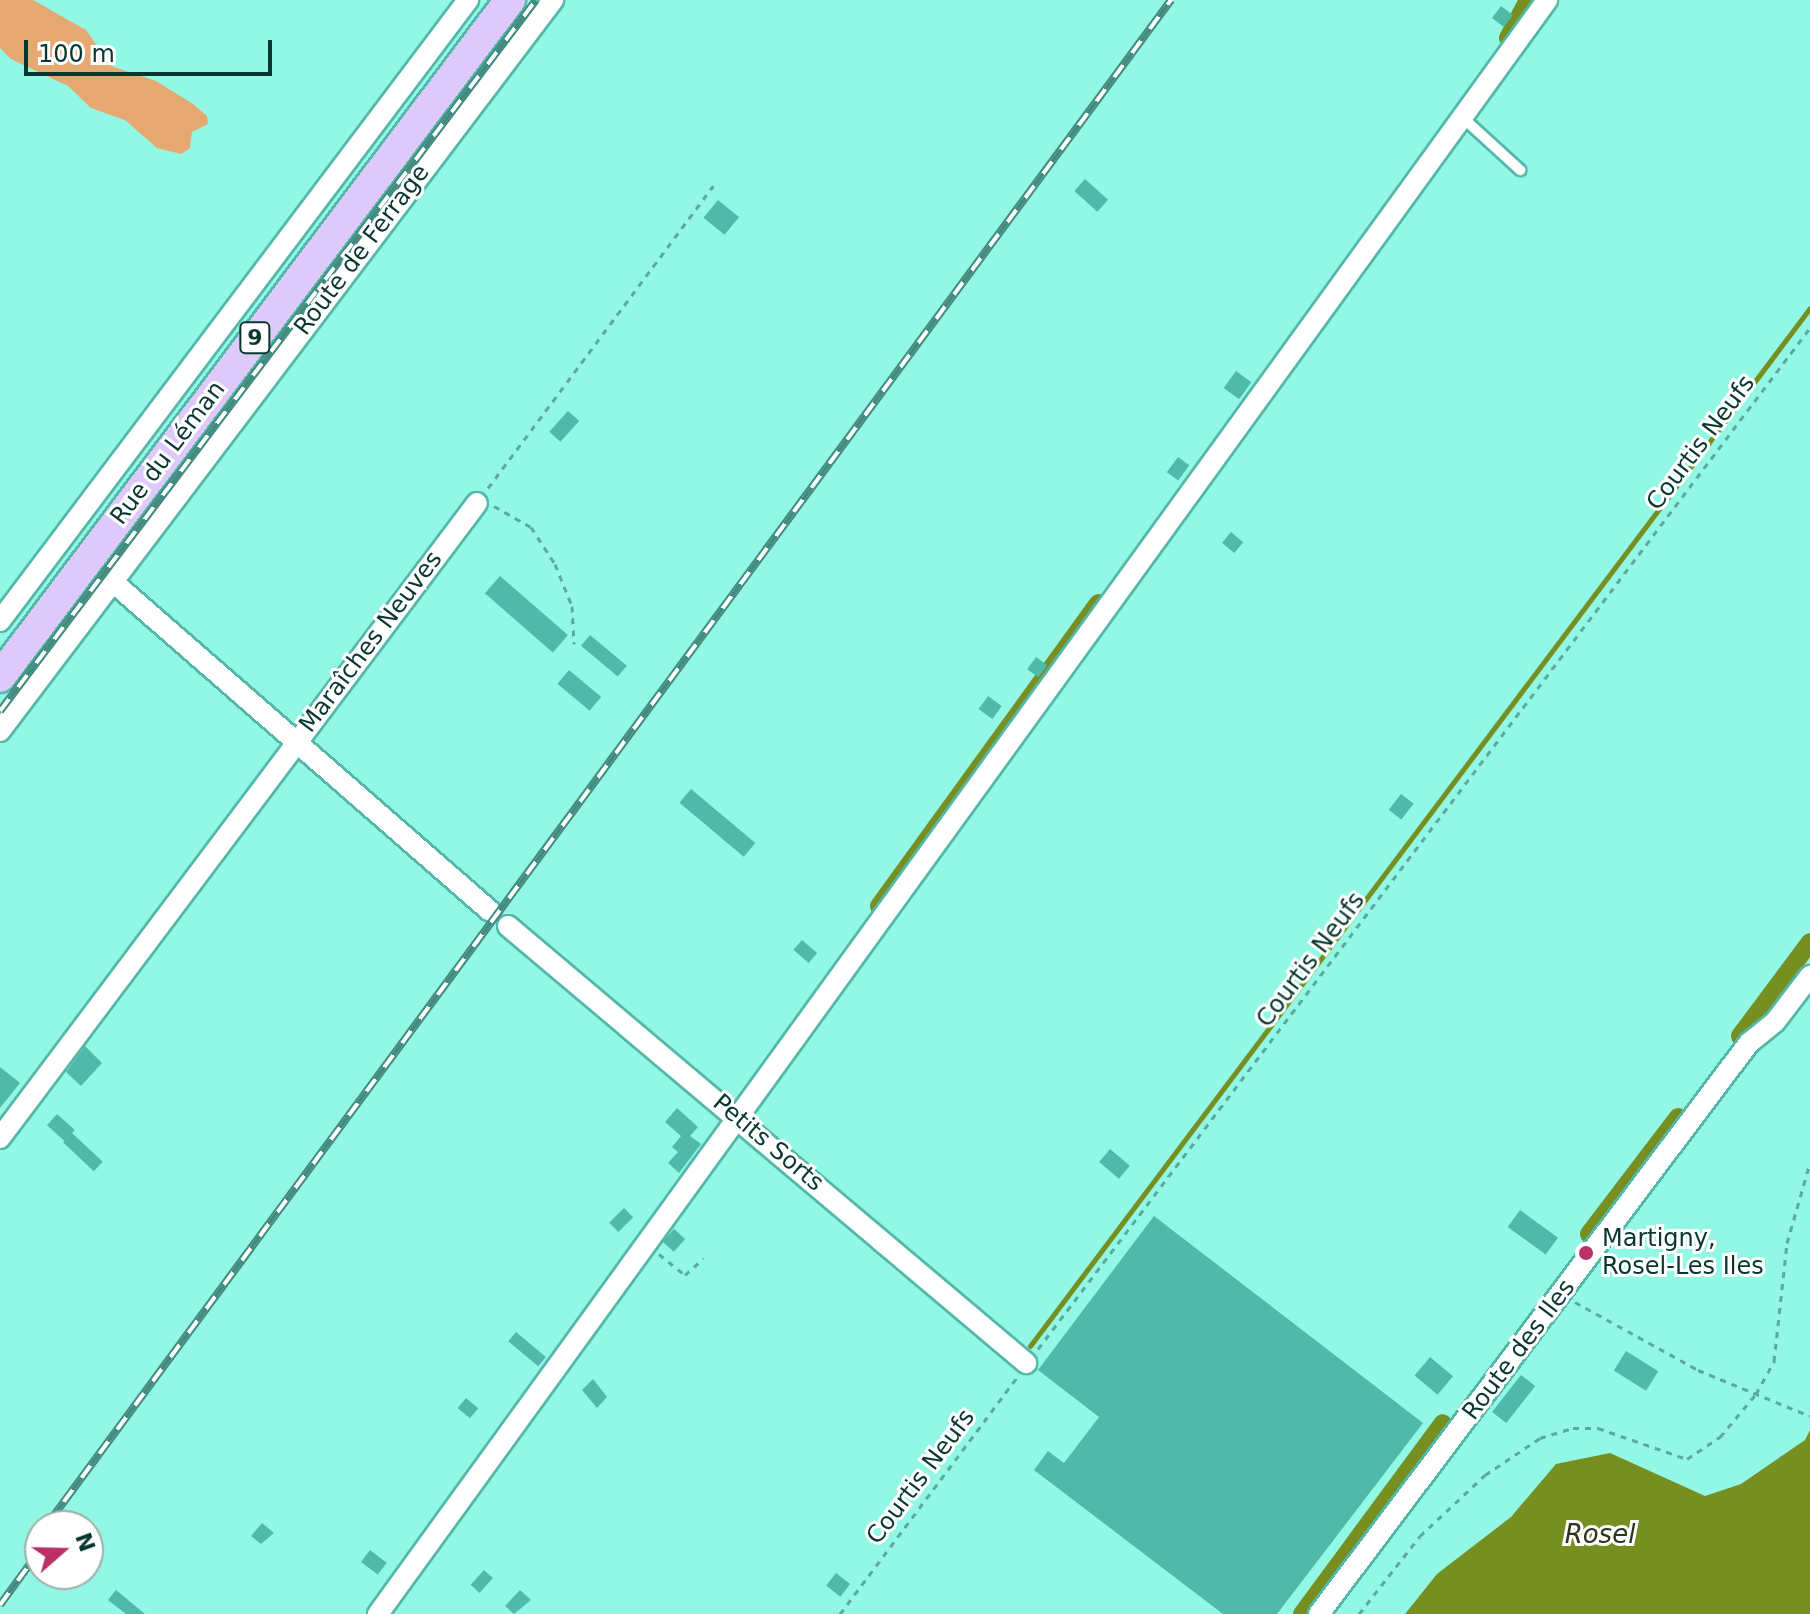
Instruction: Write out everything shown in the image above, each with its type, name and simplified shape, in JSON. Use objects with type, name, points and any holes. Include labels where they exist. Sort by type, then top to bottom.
[{"type":"main road","name":"Rue du Léman","points":[[0,677],[510,0]]},
{"type":"street","points":[[0,621],[468,0]]},
{"type":"street","name":"Route de Ferrage","points":[[0,731],[553,0]]},
{"type":"street","points":[[378,1614],[1547,0]]},
{"type":"street","name":"Maraîches Neuves","points":[[113,582],[295,741],[477,503]]},
{"type":"street","points":[[0,1138],[295,741],[490,911]]},
{"type":"street","name":"Petits Sorts","points":[[508,926],[740,1118],[1026,1363]]},
{"type":"street","name":"Route des Iles","points":[[1319,1614],[1749,1043],[1775,1022],[1810,976]]},
{"type":"lane","points":[[1462,117],[1520,170]]},
{"type":"path","points":[[574,644],[572,606],[555,564],[531,527],[505,508],[477,503],[713,186]]},
{"type":"path","name":"Courtis Neufs","points":[[840,1614],[1026,1363],[1810,328]]},
{"type":"path","points":[[1359,1614],[1420,1536],[1485,1475],[1540,1438],[1573,1428],[1598,1428],[1687,1459],[1720,1437],[1756,1394],[1778,1347],[1787,1243],[1810,1163]]},
{"type":"path","points":[[647,1244],[685,1275],[704,1258]]},
{"type":"path","points":[[1561,1294],[1698,1370],[1810,1416]]},
{"type":"shaded area","points":[[0,0],[33,0],[86,30],[111,66],[156,81],[193,104],[207,116],[208,124],[192,132],[190,148],[181,154],[157,148],[125,120],[91,108],[68,86],[11,59],[0,48]]},
{"type":"water","name":"Rosel","points":[[1810,1430],[1810,1614],[1405,1614],[1437,1574],[1511,1517],[1556,1464],[1610,1453],[1705,1496],[1741,1484],[1805,1440]]},
{"type":"building","points":[[1501,6],[1513,15],[1504,27],[1492,18]]},
{"type":"building","points":[[1085,179],[1108,200],[1097,212],[1074,191]]},
{"type":"building","points":[[718,200],[739,217],[725,235],[704,218]]},
{"type":"building","points":[[1236,371],[1251,382],[1239,399],[1224,388]]},
{"type":"building","points":[[568,411],[579,421],[560,442],[549,432]]},
{"type":"building","points":[[1178,457],[1189,465],[1178,481],[1167,472]]},
{"type":"building","points":[[1231,532],[1243,542],[1234,553],[1222,543]]},
{"type":"building","points":[[500,576],[568,635],[553,652],[485,593]]},
{"type":"building","points":[[590,635],[627,666],[618,677],[581,646]]},
{"type":"building","points":[[1036,657],[1047,665],[1039,677],[1027,669]]},
{"type":"building","points":[[569,670],[601,697],[590,711],[557,684]]},
{"type":"building","points":[[988,696],[1002,706],[992,719],[979,709]]},
{"type":"building","points":[[691,789],[755,843],[744,857],[679,803]]},
{"type":"building","points":[[1401,794],[1414,804],[1401,820],[1389,810]]},
{"type":"building","points":[[802,940],[817,953],[809,963],[793,950]]},
{"type":"building","points":[[85,1046],[102,1063],[81,1086],[66,1072]]},
{"type":"building","points":[[0,1067],[20,1083],[0,1108]]},
{"type":"building","points":[[677,1108],[698,1127],[690,1136],[701,1144],[679,1173],[668,1163],[678,1152],[672,1147],[681,1136],[665,1122]]},
{"type":"building","points":[[57,1114],[75,1130],[65,1141],[47,1125]]},
{"type":"building","points":[[72,1133],[103,1162],[94,1171],[63,1143]]},
{"type":"building","points":[[1110,1149],[1130,1166],[1119,1179],[1099,1162]]},
{"type":"building","points":[[624,1208],[633,1217],[618,1232],[609,1223]]},
{"type":"building","points":[[1520,1210],[1558,1238],[1546,1255],[1508,1227]]},
{"type":"building","points":[[1154,1216],[1423,1423],[1277,1614],[1223,1614],[1034,1470],[1048,1451],[1064,1463],[1099,1417],[1038,1370]]},
{"type":"building","points":[[674,1229],[685,1239],[674,1252],[663,1242]]},
{"type":"building","points":[[516,1332],[546,1357],[538,1366],[508,1341]]},
{"type":"building","points":[[1626,1351],[1658,1371],[1646,1391],[1614,1371]]},
{"type":"building","points":[[1430,1357],[1453,1376],[1438,1395],[1415,1375]]},
{"type":"building","points":[[1521,1375],[1535,1386],[1506,1423],[1492,1412]]},
{"type":"building","points":[[593,1379],[607,1397],[597,1408],[582,1390]]},
{"type":"building","points":[[466,1398],[478,1408],[470,1418],[458,1408]]},
{"type":"building","points":[[262,1523],[274,1533],[261,1544],[251,1536]]},
{"type":"building","points":[[370,1550],[387,1563],[378,1575],[361,1562]]},
{"type":"building","points":[[484,1570],[493,1578],[480,1593],[471,1585]]},
{"type":"building","points":[[836,1573],[850,1584],[840,1597],[826,1586]]},
{"type":"building","points":[[116,1590],[145,1614],[126,1614],[108,1600]]},
{"type":"building","points":[[520,1590],[531,1600],[514,1614],[505,1606]]},
{"type":"waterway","points":[[1508,38],[1528,0]]},
{"type":"waterway","points":[[1030,1346],[1810,308]]},
{"type":"waterway","points":[[879,906],[1098,603]]},
{"type":"waterway","points":[[1740,1036],[1810,942]]},
{"type":"waterway","points":[[1589,1234],[1678,1117]]},
{"type":"waterway","points":[[1302,1614],[1443,1423]]},
{"type":"railway","points":[[0,711],[536,0]]},
{"type":"railway","points":[[58,1510],[1171,0]]},
{"type":"railway","points":[[0,1605],[24,1572]]},
{"type":"place","name":"Martigny, Rosel-Les Iles","points":[[1586,1253]]}]
